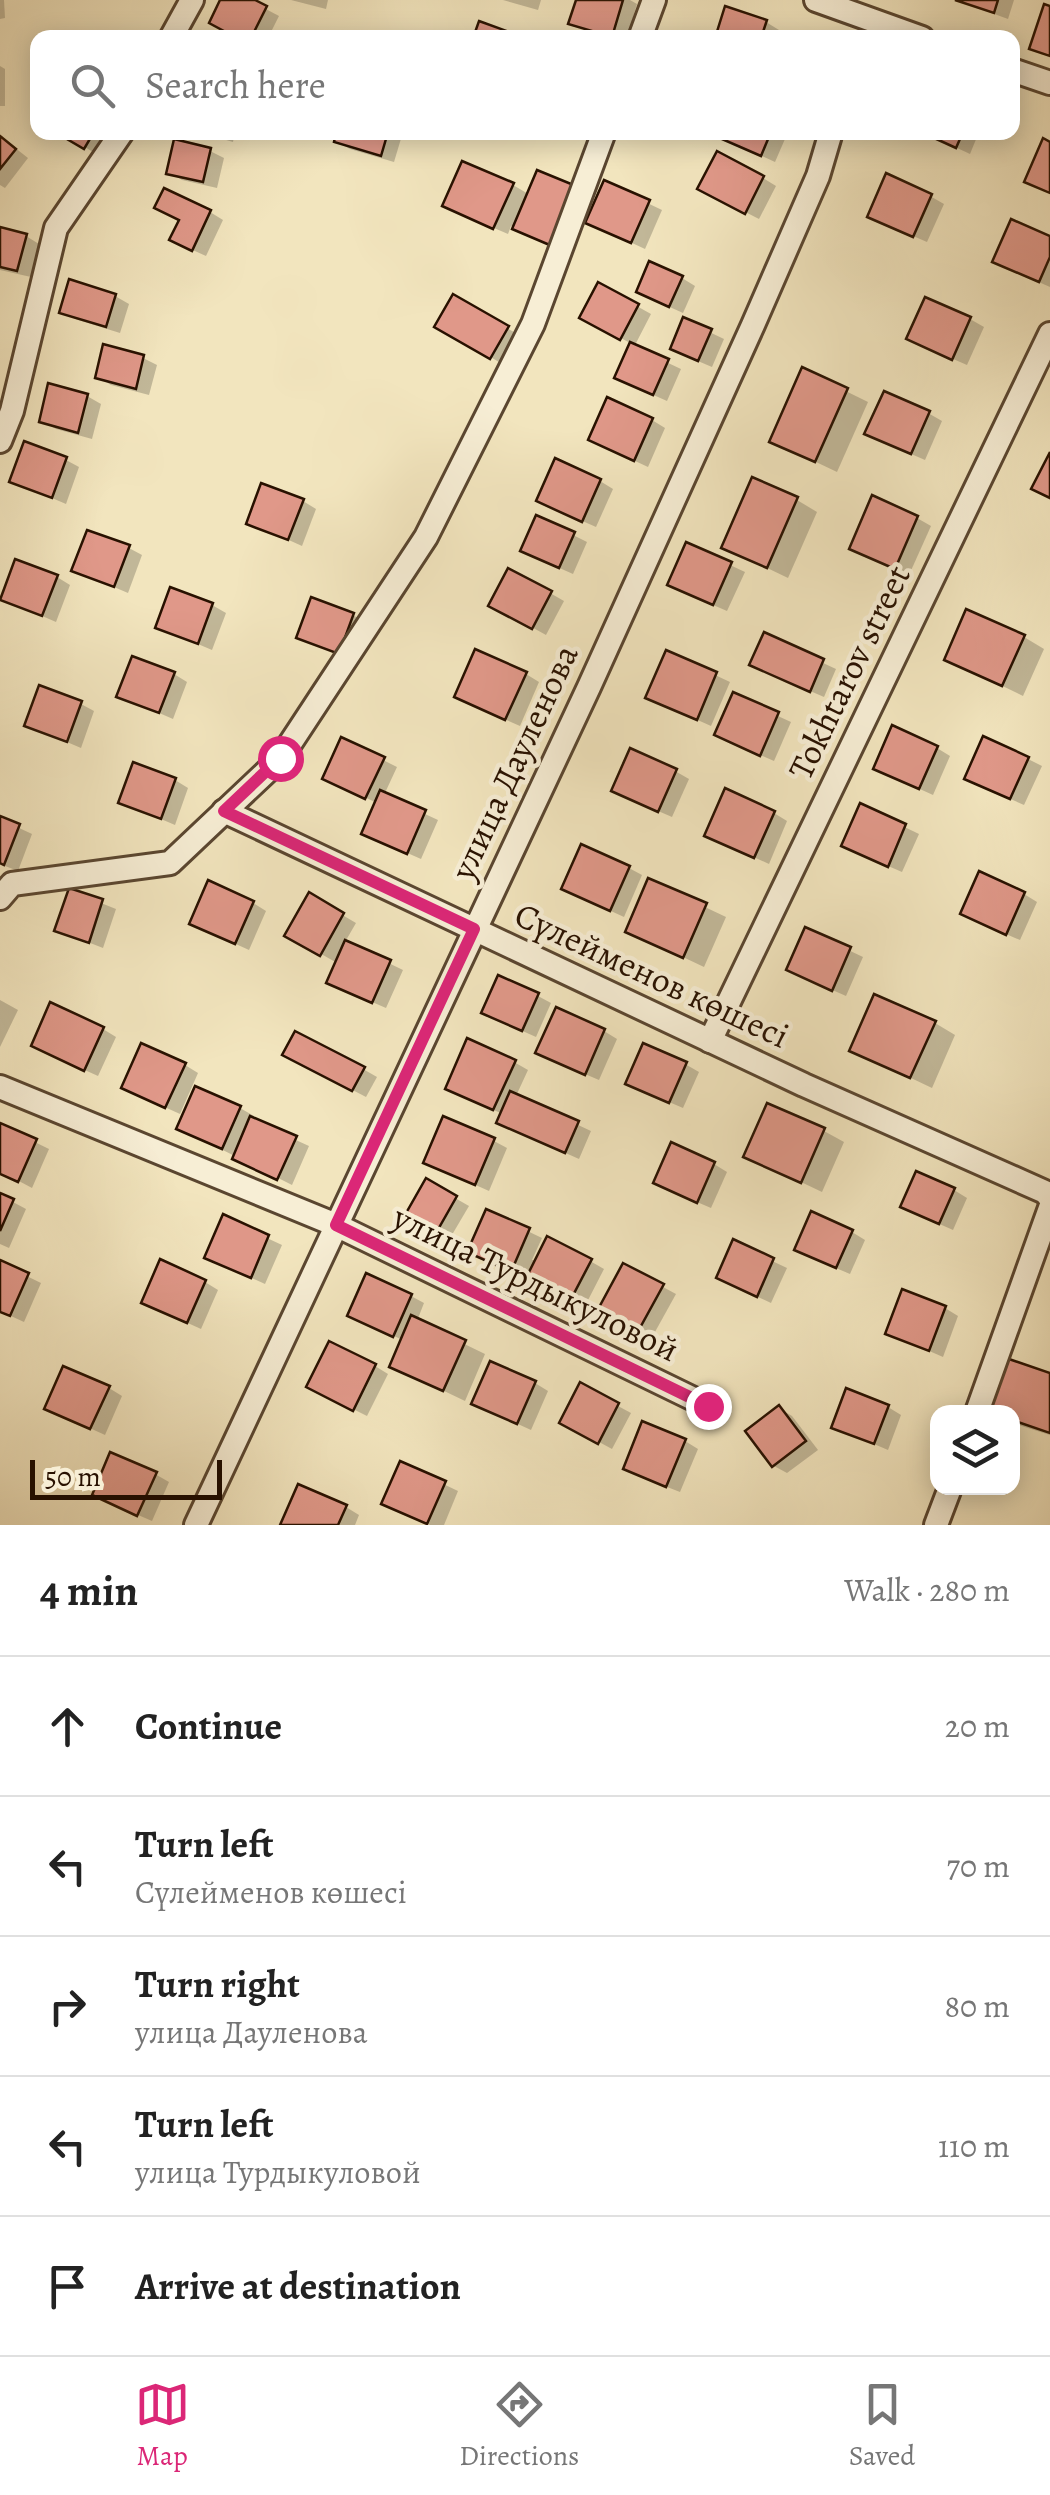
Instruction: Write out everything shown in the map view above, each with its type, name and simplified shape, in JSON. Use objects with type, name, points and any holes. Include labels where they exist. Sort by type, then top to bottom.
[{"type":"street","points":[[175,30],[192,0]]},
{"type":"street","points":[[643,30],[654,0]]},
{"type":"street","points":[[816,0],[896,30]]},
{"type":"street","points":[[1020,73],[1050,83]]},
{"type":"street","points":[[0,441],[8,388],[56,228],[116,140]]},
{"type":"street","points":[[0,898],[12,884],[170,862],[280,758],[426,537],[533,324],[601,140]]},
{"type":"street","name":"улица Дауленова","points":[[204,1523],[336,1225],[589,687],[753,325],[818,176],[828,140]]},
{"type":"street","name":"Tokhtarov street","points":[[710,1041],[1050,334]]},
{"type":"street","name":"Сүлейменов көшесі","points":[[224,811],[710,1041],[1045,1192],[1050,1198]]},
{"type":"street","name":"улица Турдыкуловой","points":[[0,1088],[336,1225],[708,1406]]},
{"type":"street","points":[[980,1405],[1050,1208]]},
{"type":"street","points":[[936,1525],[947,1495]]},
{"type":"building","points":[[220,0],[255,0],[267,6],[255,30],[222,30],[209,23]]},
{"type":"building","points":[[576,0],[623,0],[614,30],[588,30],[568,24]]},
{"type":"building","points":[[955,0],[998,0],[994,13]]},
{"type":"building","points":[[1044,4],[1050,6],[1050,56],[1029,49]]},
{"type":"building","points":[[725,6],[767,20],[764,30],[718,30]]},
{"type":"building","points":[[479,21],[504,30],[476,30]]},
{"type":"building","points":[[0,136],[16,149],[0,169]]},
{"type":"building","points":[[1043,138],[1050,142],[1050,193],[1024,182]]},
{"type":"building","points":[[69,140],[89,140],[84,149]]},
{"type":"building","points":[[174,140],[211,148],[203,182],[166,174]]},
{"type":"building","points":[[334,140],[386,140],[381,156]]},
{"type":"building","points":[[724,140],[768,140],[761,156]]},
{"type":"building","points":[[938,140],[960,140],[956,148]]},
{"type":"building","points":[[717,151],[764,176],[745,214],[697,189]]},
{"type":"building","points":[[462,161],[514,183],[493,229],[442,206]]},
{"type":"building","points":[[537,170],[576,186],[552,246],[512,229]]},
{"type":"building","points":[[886,173],[932,194],[913,237],[867,217]]},
{"type":"building","points":[[604,180],[650,200],[631,243],[585,223]]},
{"type":"building","points":[[164,188],[211,210],[192,251],[169,240],[179,220],[154,208]]},
{"type":"building","points":[[1011,219],[1050,236],[1050,257],[1039,282],[992,262]]},
{"type":"building","points":[[0,227],[27,234],[17,271],[0,267]]},
{"type":"building","points":[[649,261],[683,276],[669,307],[636,292]]},
{"type":"building","points":[[69,279],[116,294],[106,327],[59,313]]},
{"type":"building","points":[[598,282],[639,304],[620,340],[579,318]]},
{"type":"building","points":[[453,294],[509,326],[490,359],[434,327]]},
{"type":"building","points":[[925,297],[971,317],[952,360],[906,339]]},
{"type":"building","points":[[683,317],[712,329],[698,361],[670,349]]},
{"type":"building","points":[[630,342],[669,359],[653,395],[614,378]]},
{"type":"building","points":[[103,344],[144,355],[136,389],[95,378]]},
{"type":"building","points":[[802,367],[848,388],[815,462],[769,442]]},
{"type":"building","points":[[48,383],[88,394],[78,433],[39,422]]},
{"type":"building","points":[[884,391],[930,411],[911,454],[864,434]]},
{"type":"building","points":[[607,397],[653,418],[634,461],[588,440]]},
{"type":"building","points":[[24,441],[67,457],[52,498],[9,482]]},
{"type":"building","points":[[1050,452],[1050,498],[1031,489]]},
{"type":"building","points":[[555,458],[601,479],[582,522],[536,501]]},
{"type":"building","points":[[752,477],[798,497],[767,568],[721,548]]},
{"type":"building","points":[[261,483],[304,499],[288,540],[246,524]]},
{"type":"building","points":[[872,495],[918,516],[895,569],[849,549]]},
{"type":"building","points":[[536,515],[575,532],[559,568],[520,551]]},
{"type":"building","points":[[87,530],[130,545],[114,587],[71,571]]},
{"type":"building","points":[[686,542],[732,562],[713,605],[667,585]]},
{"type":"building","points":[[15,559],[58,575],[42,616],[0,600]]},
{"type":"building","points":[[508,568],[552,591],[532,629],[488,606]]},
{"type":"building","points":[[170,587],[213,603],[198,644],[155,628]]},
{"type":"building","points":[[311,597],[354,613],[339,654],[296,638]]},
{"type":"building","points":[[966,609],[1025,635],[1002,686],[944,660]]},
{"type":"building","points":[[764,632],[824,659],[810,692],[749,665]]},
{"type":"building","points":[[475,649],[527,672],[505,720],[454,697]]},
{"type":"building","points":[[666,650],[717,672],[697,720],[645,698]]},
{"type":"building","points":[[132,656],[175,672],[159,713],[116,697]]},
{"type":"building","points":[[39,685],[82,701],[67,742],[24,726]]},
{"type":"building","points":[[733,692],[779,712],[760,756],[714,735]]},
{"type":"building","points":[[892,725],[938,746],[919,789],[873,769]]},
{"type":"building","points":[[983,736],[1029,757],[1010,799],[964,779]]},
{"type":"building","points":[[341,737],[385,757],[365,799],[322,779]]},
{"type":"building","points":[[630,748],[677,769],[658,812],[611,791]]},
{"type":"building","points":[[133,762],[176,778],[161,819],[118,803]]},
{"type":"building","points":[[725,788],[775,811],[754,858],[704,836]]},
{"type":"building","points":[[380,790],[426,810],[407,854],[361,834]]},
{"type":"building","points":[[860,803],[906,824],[888,867],[841,846]]},
{"type":"building","points":[[0,816],[20,824],[4,865],[0,863]]},
{"type":"building","points":[[581,844],[630,866],[610,911],[561,889]]},
{"type":"building","points":[[979,871],[1025,892],[1006,935],[960,914]]},
{"type":"building","points":[[648,878],[707,903],[683,958],[625,932]]},
{"type":"building","points":[[208,880],[254,901],[235,944],[189,924]]},
{"type":"building","points":[[69,888],[103,899],[89,943],[54,931]]},
{"type":"building","points":[[309,892],[344,913],[320,956],[284,936]]},
{"type":"building","points":[[805,927],[851,947],[832,991],[786,970]]},
{"type":"building","points":[[345,940],[391,960],[372,1003],[326,983]]},
{"type":"building","points":[[498,975],[539,993],[522,1031],[481,1013]]},
{"type":"building","points":[[874,994],[936,1021],[910,1078],[849,1051]]},
{"type":"building","points":[[50,1002],[104,1027],[84,1071],[31,1046]]},
{"type":"building","points":[[556,1007],[605,1029],[585,1075],[535,1053]]},
{"type":"building","points":[[295,1031],[365,1067],[352,1091],[282,1055]]},
{"type":"building","points":[[467,1038],[516,1060],[493,1110],[445,1089]]},
{"type":"building","points":[[141,1043],[186,1063],[165,1108],[121,1088]]},
{"type":"building","points":[[643,1043],[687,1062],[669,1103],[625,1084]]},
{"type":"building","points":[[195,1086],[241,1106],[222,1149],[176,1129]]},
{"type":"building","points":[[510,1091],[579,1121],[565,1153],[496,1123]]},
{"type":"building","points":[[767,1103],[825,1128],[801,1183],[743,1157]]},
{"type":"building","points":[[250,1116],[297,1136],[277,1180],[232,1159]]},
{"type":"building","points":[[443,1116],[495,1138],[475,1185],[423,1163]]},
{"type":"building","points":[[0,1123],[37,1139],[18,1182],[0,1174]]},
{"type":"building","points":[[671,1142],[715,1162],[697,1203],[653,1183]]},
{"type":"building","points":[[916,1171],[955,1188],[939,1224],[900,1207]]},
{"type":"building","points":[[426,1178],[457,1196],[432,1240],[401,1222]]},
{"type":"building","points":[[0,1193],[14,1199],[0,1231]]},
{"type":"building","points":[[486,1209],[530,1228],[511,1272],[467,1252]]},
{"type":"building","points":[[811,1211],[853,1230],[836,1268],[794,1250]]},
{"type":"building","points":[[223,1214],[269,1235],[251,1278],[204,1258]]},
{"type":"building","points":[[547,1236],[592,1259],[570,1301],[526,1278]]},
{"type":"building","points":[[733,1239],[774,1258],[757,1297],[716,1278]]},
{"type":"building","points":[[160,1259],[206,1280],[187,1323],[141,1303]]},
{"type":"building","points":[[0,1260],[29,1273],[10,1316],[0,1312]]},
{"type":"building","points":[[623,1263],[664,1284],[636,1335],[596,1313]]},
{"type":"building","points":[[366,1273],[412,1294],[393,1337],[347,1316]]},
{"type":"building","points":[[902,1289],[946,1306],[929,1351],[885,1334]]},
{"type":"building","points":[[411,1315],[466,1340],[443,1391],[389,1367]]},
{"type":"building","points":[[329,1341],[376,1364],[353,1411],[306,1387]]},
{"type":"building","points":[[1006,1358],[1050,1373],[1050,1433],[1020,1423],[1020,1405],[990,1405]]},
{"type":"building","points":[[490,1361],[536,1381],[517,1424],[471,1404]]},
{"type":"building","points":[[63,1366],[110,1386],[90,1429],[44,1409]]},
{"type":"building","points":[[580,1382],[619,1403],[598,1444],[559,1423]]},
{"type":"building","points":[[846,1388],[889,1405],[874,1444],[831,1428]]},
{"type":"building","points":[[779,1405],[806,1441],[772,1467],[745,1431]]},
{"type":"building","points":[[642,1421],[686,1439],[666,1487],[623,1469]]},
{"type":"building","points":[[110,1452],[157,1472],[137,1516],[92,1495]]},
{"type":"building","points":[[400,1461],[446,1481],[427,1524],[381,1504]]},
{"type":"building","points":[[298,1484],[347,1505],[338,1525],[280,1525]]},
{"type":"route","points":[[280,758],[224,811],[474,929],[336,1225],[708,1406]]}]
